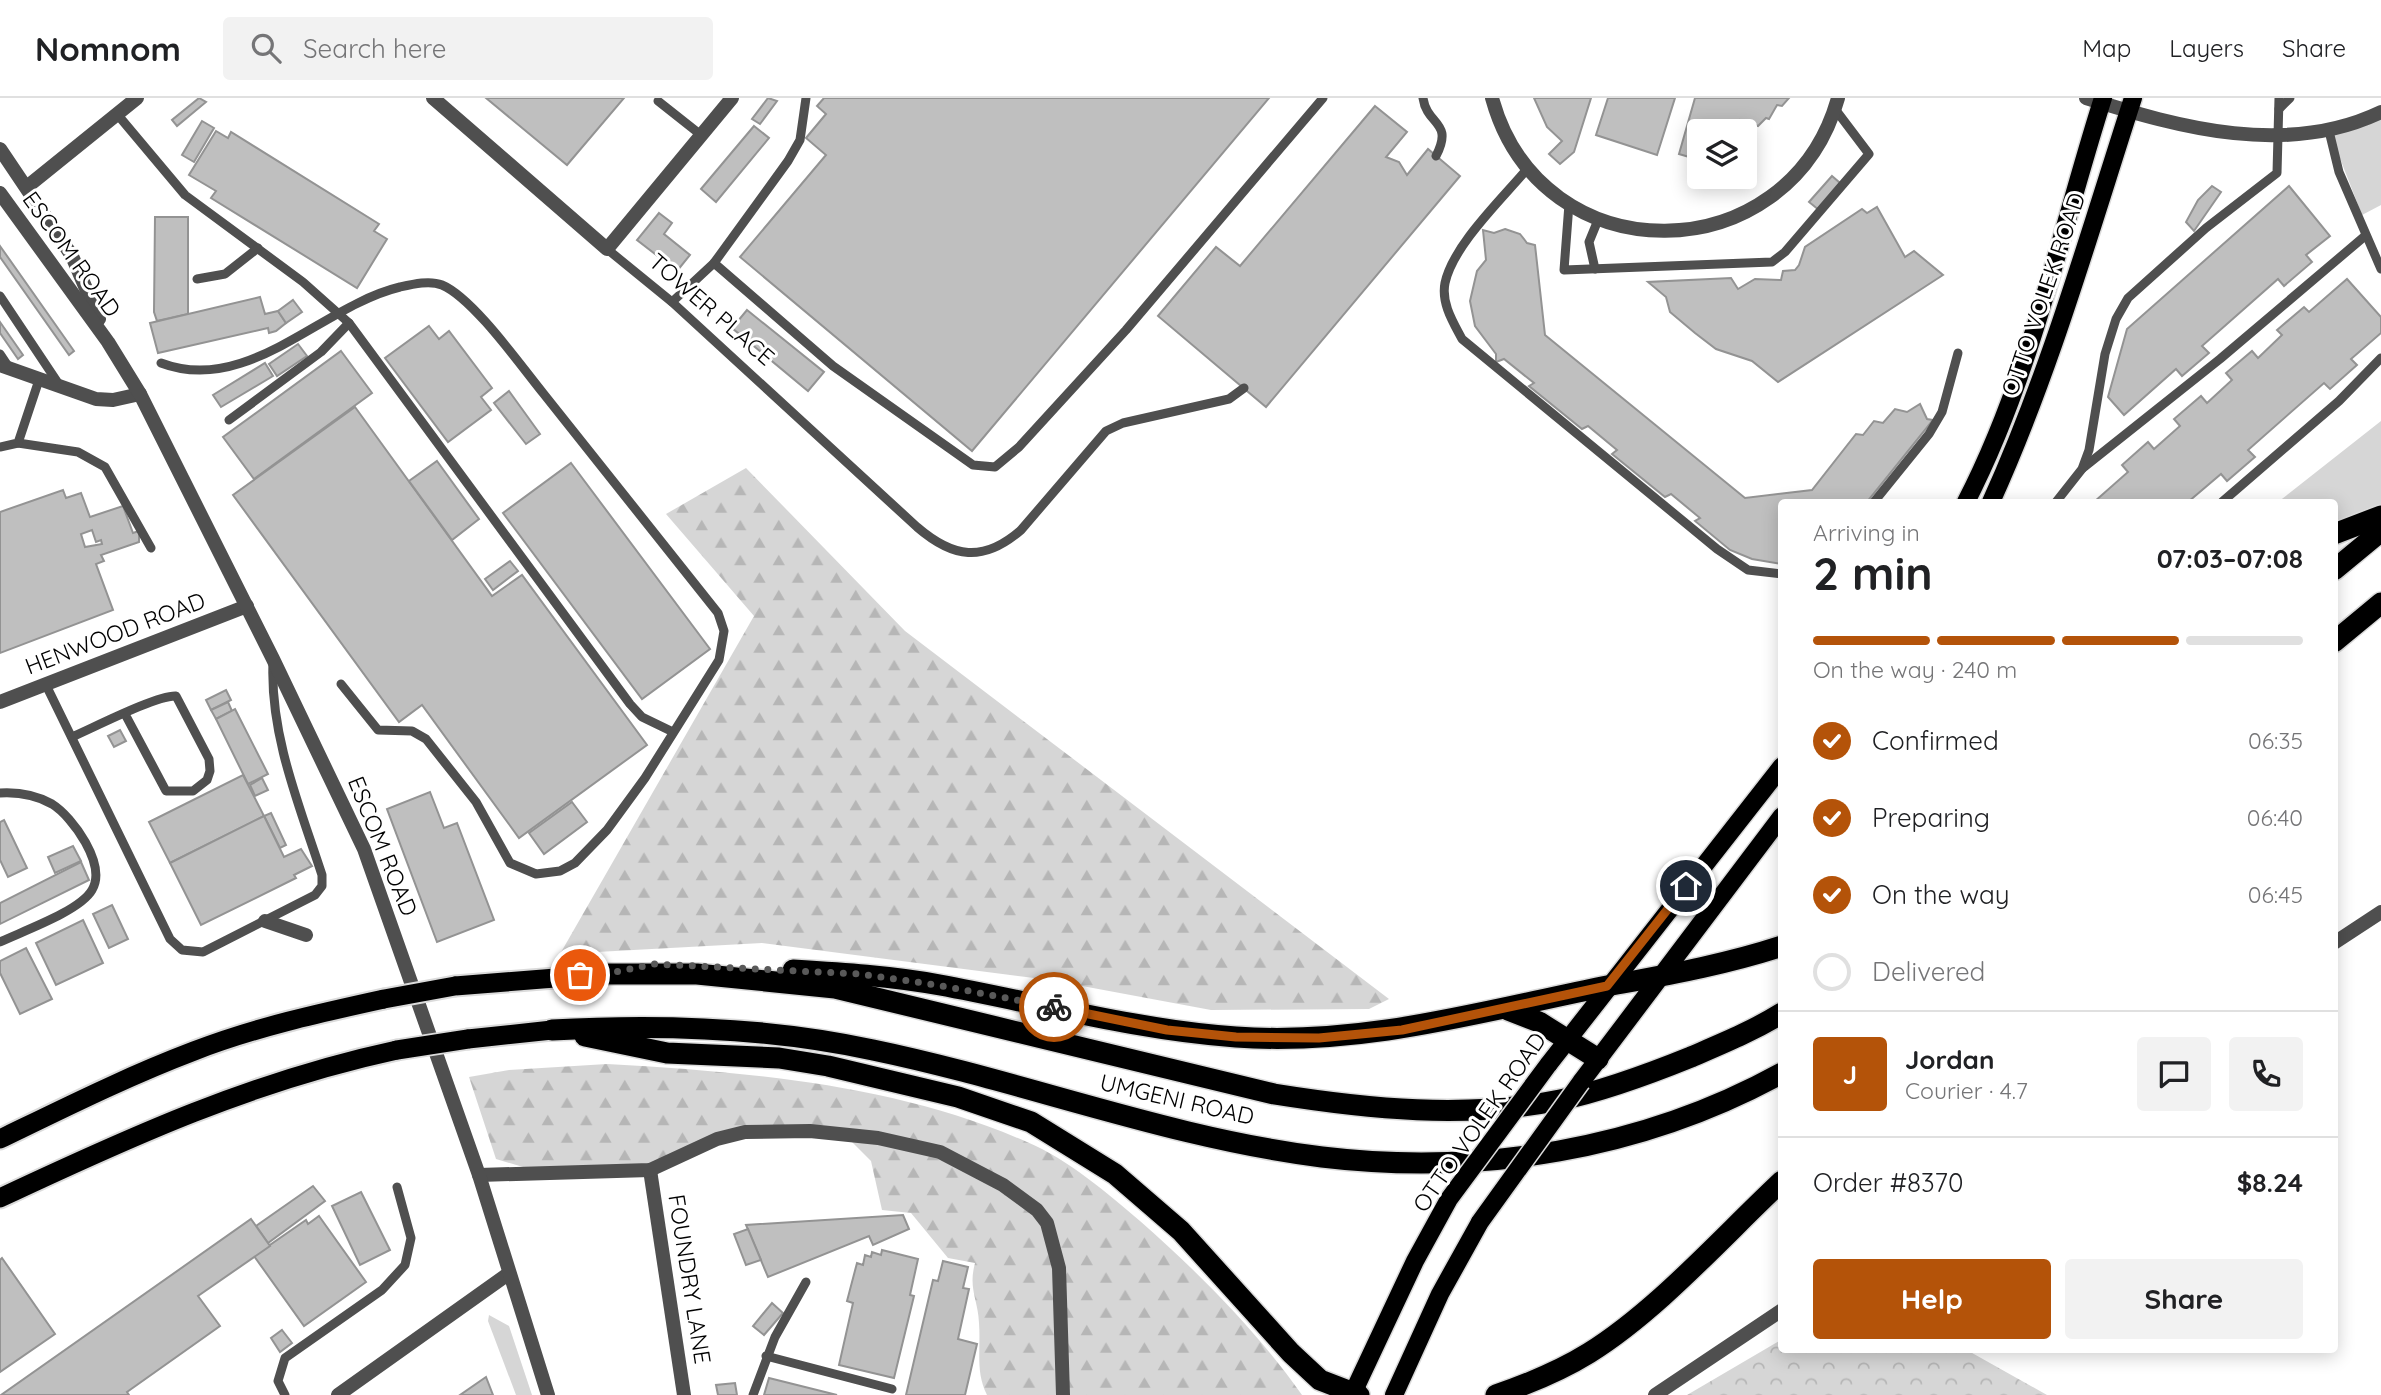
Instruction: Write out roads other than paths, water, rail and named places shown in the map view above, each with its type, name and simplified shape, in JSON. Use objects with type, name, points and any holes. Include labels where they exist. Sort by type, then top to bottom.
[{"type":"highway","points":[[2338,532],[2381,516]]},
{"type":"highway","points":[[2338,567],[2381,531]]},
{"type":"highway","points":[[2338,639],[2381,603]]},
{"type":"highway","points":[[0,1139],[86,1097],[195,1050],[283,1022],[456,986],[606,974],[654,964],[859,974],[937,985],[1167,1030],[1262,1038],[1360,1035],[1506,1010],[1607,986],[1731,963],[1778,947]]},
{"type":"highway","name":"UMGENI ROAD","points":[[606,974],[697,974],[835,988],[1247,1088],[1347,1106],[1400,1110],[1452,1110],[1559,1100],[1621,1083],[1670,1065],[1719,1045],[1778,1015]]},
{"type":"highway","points":[[1506,1010],[1539,1021],[1598,1059]]},
{"type":"highway","name":"UMGENI ROAD","points":[[552,1030],[655,1026],[806,1039],[871,1049],[1181,1130],[1321,1157],[1412,1163],[1496,1161],[1617,1140],[1718,1105],[1778,1075]]},
{"type":"highway","points":[[0,1198],[154,1126],[247,1091],[337,1063],[397,1050],[552,1030],[667,1053],[779,1058],[828,1066],[958,1097],[1031,1122],[1115,1174],[1181,1231],[1291,1353],[1320,1380],[1355,1395]]},
{"type":"highway","points":[[1496,1395],[1530,1383],[1589,1353],[1643,1314],[1778,1185]]},
{"type":"main road","name":"OTTO VOLEK ROAD","points":[[1967,499],[1997,433],[2027,348],[2097,100]]},
{"type":"main road","name":"OTTO VOLEK ROAD","points":[[1992,499],[2015,450],[2067,309],[2131,104]]},
{"type":"main road","name":"OTTO VOLEK ROAD","points":[[1355,1395],[1415,1261],[1449,1199],[1607,986],[1778,771]]},
{"type":"main road","points":[[1394,1395],[1440,1293],[1479,1222],[1598,1059],[1778,821]]},
{"type":"street","points":[[28,186],[136,98]]},
{"type":"street","name":"TOWER PLACE","points":[[433,98],[607,250]]},
{"type":"street","points":[[607,250],[732,98]]},
{"type":"street","points":[[1492,98],[1508,142],[1528,168],[1569,204],[1598,220],[1667,233],[1698,229],[1743,213],[1777,192],[1794,175],[1821,139],[1837,103]]},
{"type":"street","points":[[2097,100],[2131,104],[2227,133],[2276,137],[2329,131],[2358,123],[2381,112]]},
{"type":"street","name":"ESCOM ROAD","points":[[0,149],[28,186],[72,256],[108,342]]},
{"type":"street","name":"ESCOM ROAD","points":[[0,193],[108,342],[139,394],[247,606],[364,849],[479,1175],[508,1275],[548,1395]]},
{"type":"street","points":[[5,368],[105,400],[139,394]]},
{"type":"street","name":"HENWOOD ROAD","points":[[0,702],[247,606]]},
{"type":"street","points":[[2338,940],[2381,912]]},
{"type":"street","points":[[265,921],[306,935]]},
{"type":"street","points":[[479,1175],[650,1170],[717,1139],[745,1132],[810,1131],[878,1138],[940,1152],[968,1164],[1037,1209],[1048,1223],[1059,1268],[1063,1395]]},
{"type":"street","name":"FOUNDRY LANE","points":[[650,1170],[684,1395]]},
{"type":"street","points":[[338,1395],[508,1275]]},
{"type":"street","points":[[1655,1395],[1778,1313]]},
{"type":"lane","points":[[672,302],[714,263],[788,161],[800,140],[806,98]]},
{"type":"lane","points":[[714,263],[833,366],[973,465],[995,467],[1019,447],[1126,330],[1323,98]]},
{"type":"lane","points":[[1423,98],[1443,132],[1443,141],[1436,156]]},
{"type":"lane","points":[[2082,469],[2089,450],[2105,354],[2116,318],[2128,298],[2206,228],[2271,181],[2280,164],[2276,137],[2279,98]]},
{"type":"lane","points":[[2279,109],[2290,98]]},
{"type":"lane","points":[[658,102],[701,135]]},
{"type":"lane","points":[[1569,204],[1564,270],[1772,262],[1786,252],[1869,154],[1837,103]]},
{"type":"lane","points":[[117,114],[185,195],[258,248],[338,311],[349,323],[630,704],[642,717],[673,732]]},
{"type":"lane","points":[[2329,131],[2339,172],[2381,269]]},
{"type":"lane","points":[[1528,168],[1458,252],[1445,284],[1448,313],[1462,339],[1717,549],[1748,570],[1778,574]]},
{"type":"lane","points":[[1595,269],[1589,242],[1598,220]]},
{"type":"lane","points":[[2058,499],[2082,469],[2220,359],[2365,236]]},
{"type":"lane","points":[[197,279],[225,274],[258,248]]},
{"type":"lane","name":"TOWER PLACE","points":[[607,250],[672,302],[940,547],[959,553],[986,552],[1006,544],[1105,431],[1123,423],[1229,399],[1244,388]]},
{"type":"lane","points":[[161,363],[185,370],[223,368],[282,346],[338,311],[407,285],[440,284],[455,293],[511,354],[721,620],[723,648],[673,732],[607,830],[567,868],[536,874],[510,863],[477,802],[426,738],[412,731],[378,730],[341,684]]},
{"type":"lane","points":[[0,296],[61,387]]},
{"type":"lane","points":[[229,420],[321,352],[349,323]]},
{"type":"lane","points":[[0,354],[5,368]]},
{"type":"lane","points":[[1876,499],[1929,434],[1942,412],[1958,354]]},
{"type":"lane","points":[[2225,499],[2339,401],[2381,358]]},
{"type":"lane","points":[[18,443],[39,380]]},
{"type":"lane","points":[[0,447],[18,443],[78,452],[105,467],[150,548]]},
{"type":"lane","points":[[46,685],[170,939],[177,946],[203,952],[315,895],[323,880],[290,776],[279,731],[272,696],[273,659]]},
{"type":"lane","points":[[72,737],[125,714],[176,696],[209,760],[210,772],[201,787],[185,793],[166,791],[125,714]]},
{"type":"lane","points":[[0,793],[28,795],[53,805],[85,840],[96,867],[96,876],[95,885],[84,901],[0,942]]},
{"type":"lane","points":[[285,1395],[278,1381],[285,1358],[383,1290],[405,1265],[411,1238],[397,1187]]},
{"type":"lane","points":[[753,1395],[766,1356],[806,1282]]},
{"type":"lane","points":[[766,1356],[892,1389]]}]
